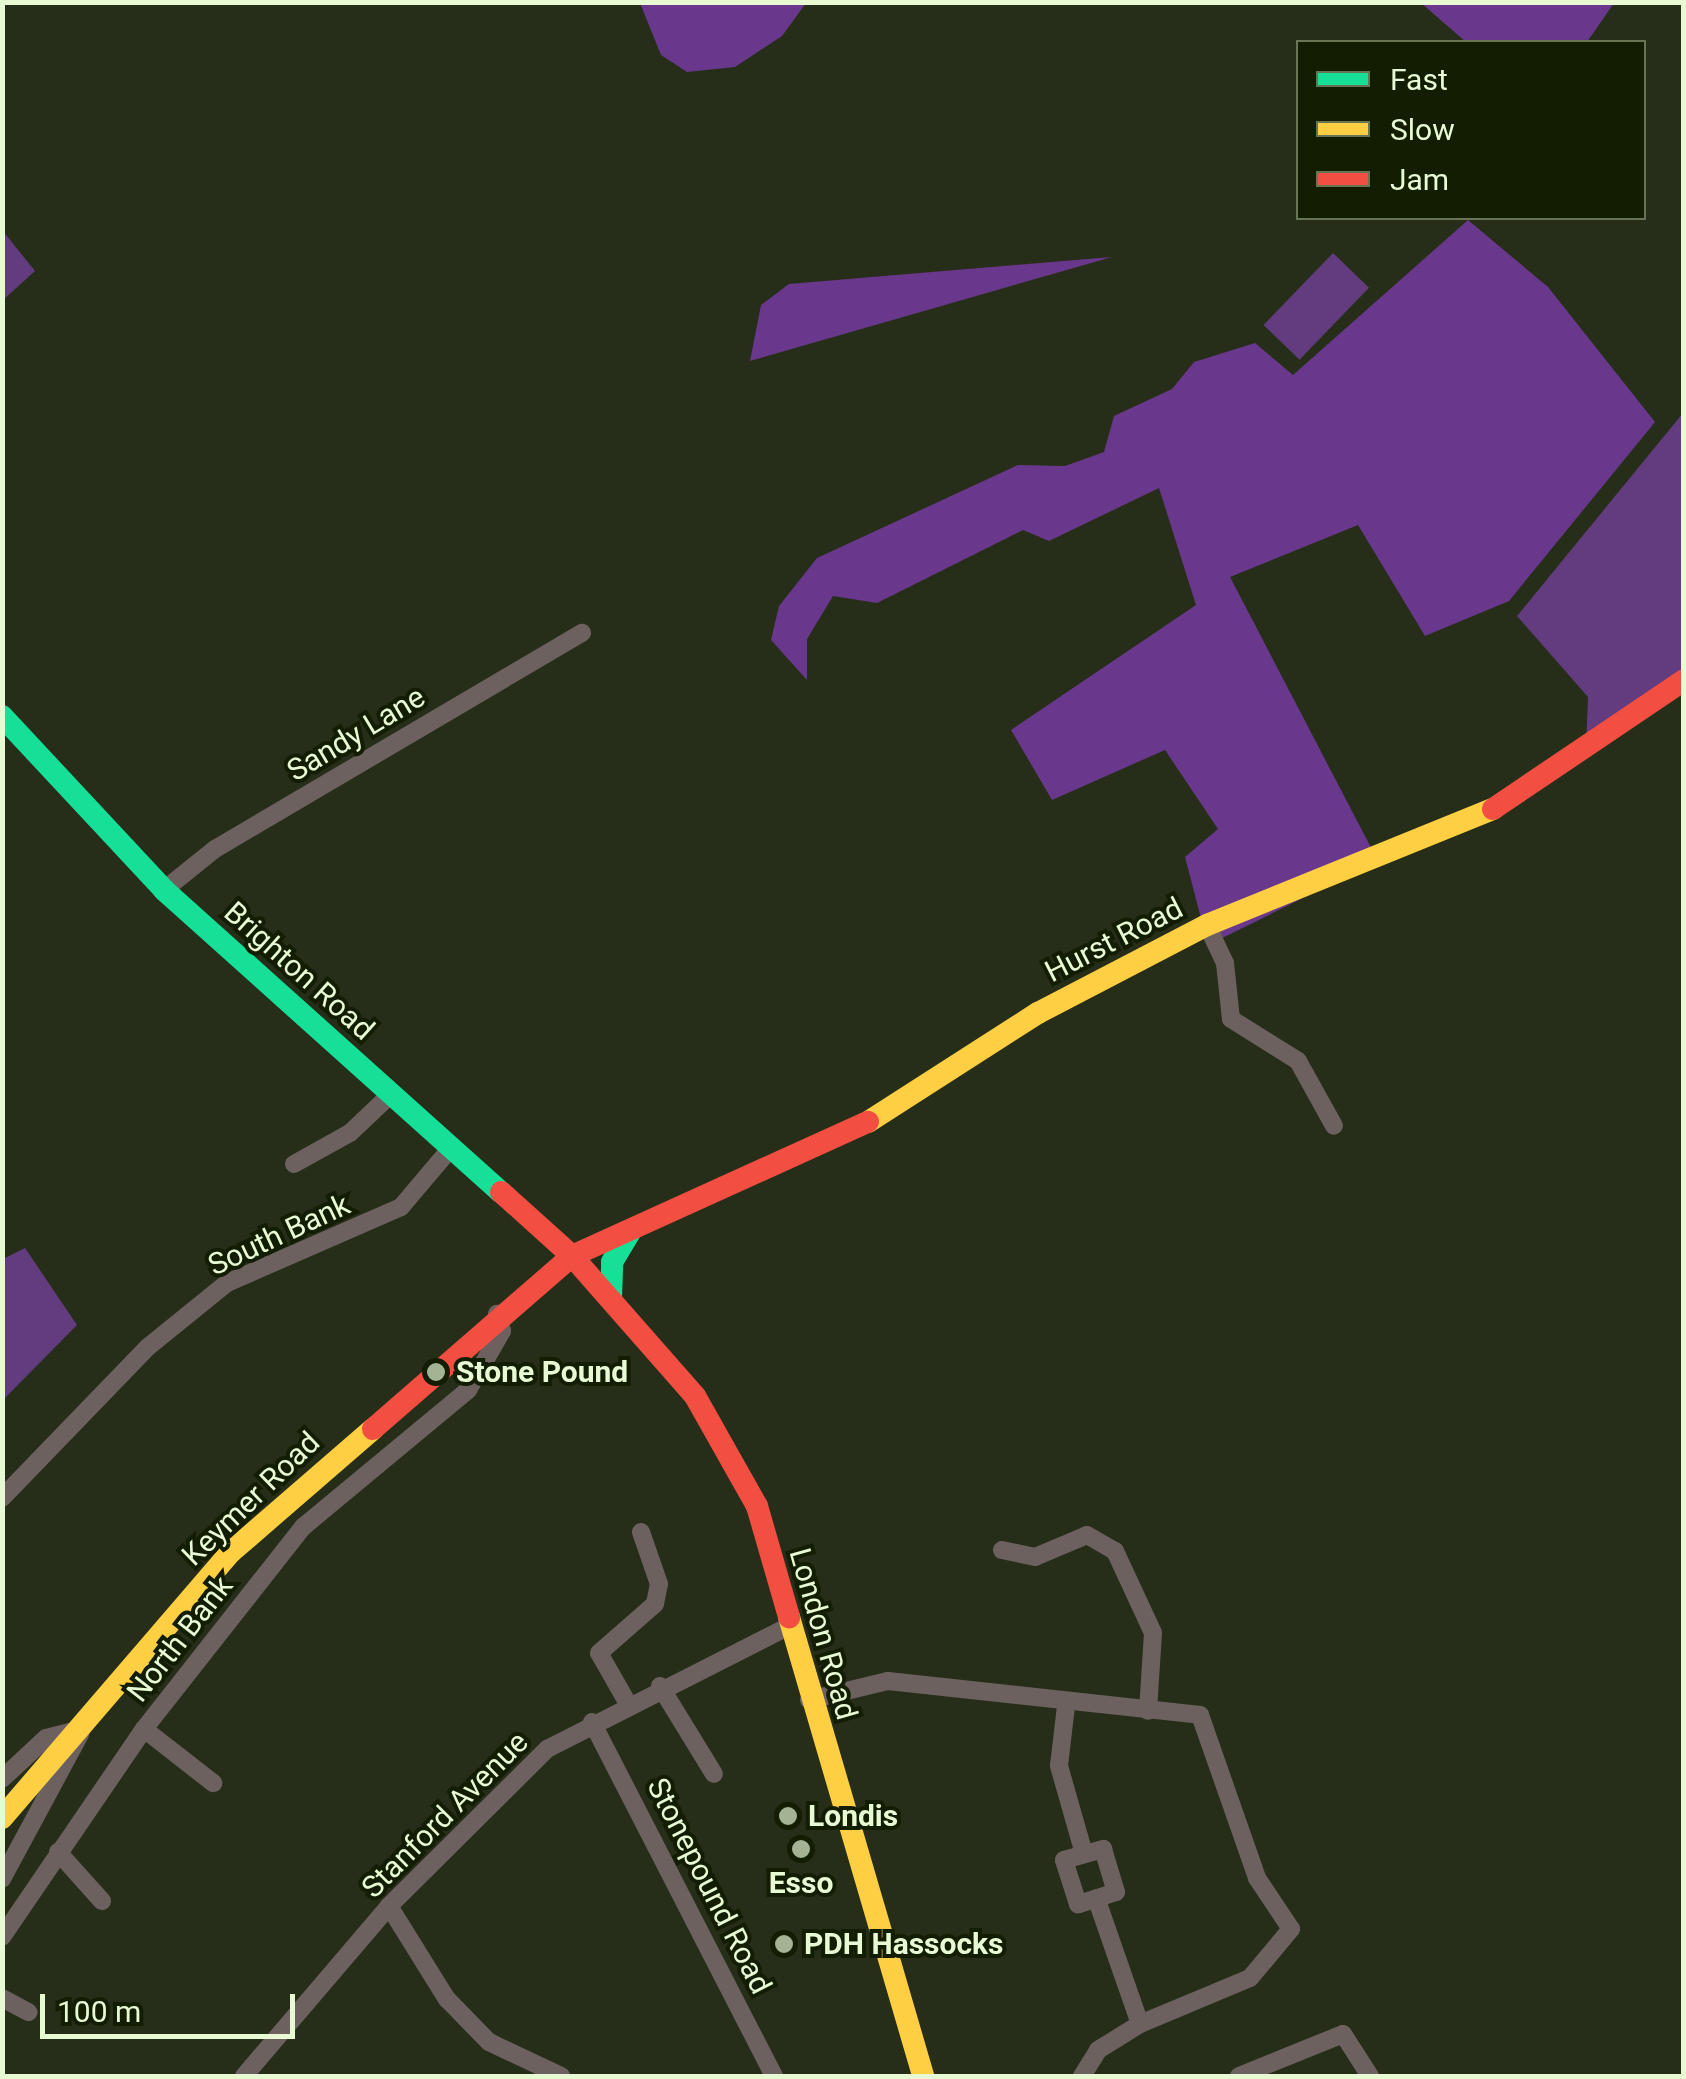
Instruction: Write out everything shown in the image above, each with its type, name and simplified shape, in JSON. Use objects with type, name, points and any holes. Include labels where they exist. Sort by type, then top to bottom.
[{"type":"main road","name":"Hurst Road","points":[[572,1256],[838,1141],[1038,1014],[1206,925],[1507,803],[1684,680]]},
{"type":"main road","name":"Brighton Road","points":[[2,716],[164,890],[572,1256]]},
{"type":"main road","points":[[611,1298],[612,1262],[631,1230]]},
{"type":"main road","name":"London Road","points":[[572,1256],[695,1396],[757,1506],[787,1627],[923,2076]]},
{"type":"main road","name":"Keymer Road","points":[[2,1818],[232,1552],[497,1314],[572,1256]]},
{"type":"street","name":"Sandy Lane","points":[[164,890],[216,849],[582,633]]},
{"type":"street","points":[[1206,925],[1224,963],[1232,1019],[1298,1061],[1334,1126]]},
{"type":"street","points":[[294,1164],[350,1134],[390,1094]]},
{"type":"street","name":"South Bank","points":[[2,1498],[148,1347],[228,1283],[401,1208],[450,1149]]},
{"type":"street","name":"North Bank","points":[[2,1937],[144,1729],[303,1527],[468,1390],[502,1331],[497,1314]]},
{"type":"street","points":[[627,1702],[598,1653],[656,1604],[659,1584],[640,1532]]},
{"type":"street","points":[[1002,1550],[1036,1557],[1087,1535],[1115,1551],[1153,1632],[1148,1712]]},
{"type":"street","name":"Stanford Avenue","points":[[244,2076],[389,1906],[547,1749],[627,1702],[787,1627]]},
{"type":"street","points":[[810,1700],[888,1681],[1066,1706],[1148,1712],[1187,1708],[1208,1725],[1257,1878],[1291,1929],[1250,1978],[1140,2024],[1098,2050],[1082,2076]]},
{"type":"street","points":[[660,1686],[714,1774]]},
{"type":"street","points":[[1066,1706],[1060,1766],[1084,1854]]},
{"type":"street","name":"Stonepound Road","points":[[592,1722],[774,2076]]},
{"type":"street","points":[[2,1779],[46,1738],[82,1729]]},
{"type":"street","points":[[2,1880],[82,1729]]},
{"type":"street","points":[[144,1729],[213,1783]]},
{"type":"street","points":[[1103,1848],[1116,1892],[1078,1904],[1064,1860],[1084,1854],[1103,1848]]},
{"type":"street","points":[[58,1852],[102,1901]]},
{"type":"street","points":[[1096,1898],[1140,2024]]},
{"type":"street","points":[[389,1906],[447,1999],[489,2042],[561,2076]]},
{"type":"street","points":[[2,1998],[28,2012]]},
{"type":"street","points":[[1239,2076],[1343,2034],[1370,2076]]},
{"type":"shaded area","points":[[640,3],[806,3],[782,36],[735,67],[687,72],[661,55]]},
{"type":"shaded area","points":[[1421,3],[1614,3],[1588,40],[1464,40]]},
{"type":"shaded area","points":[[1468,220],[1548,287],[1655,422],[1509,601],[1425,636],[1358,525],[1230,577],[1378,861],[1208,945],[1185,857],[1218,829],[1165,750],[1052,800],[1011,730],[1196,605],[1159,488],[1049,541],[1023,530],[877,603],[833,596],[807,639],[807,680],[771,640],[779,606],[817,558],[1018,465],[1065,466],[1104,452],[1114,416],[1172,389],[1194,362],[1255,343],[1293,375]]},
{"type":"shaded area","points":[[2,230],[35,271],[3,300],[2,300]]},
{"type":"shaded area","points":[[1333,253],[1369,288],[1300,360],[1264,325]]},
{"type":"shaded area","points":[[1112,257],[750,361],[761,305],[789,284]]},
{"type":"shaded area","points":[[1683,413],[1683,675],[1586,747],[1588,697],[1517,616]]},
{"type":"shaded area","points":[[25,1248],[77,1325],[3,1400],[3,1259]]},
{"type":"traffic: fast","points":[[2,716],[164,890],[501,1192]]},
{"type":"traffic: fast","points":[[611,1298],[612,1262],[631,1230]]},
{"type":"traffic: slow","points":[[868,1122],[1038,1013],[1207,925],[1493,809]]},
{"type":"traffic: slow","points":[[2,1818],[231,1552],[373,1429]]},
{"type":"traffic: slow","points":[[789,1617],[923,2076]]},
{"type":"traffic: jam","points":[[1493,809],[1684,680]]},
{"type":"traffic: jam","points":[[373,1429],[572,1256],[868,1122]]},
{"type":"traffic: jam","points":[[501,1192],[572,1256],[695,1396],[757,1506],[789,1617]]},
{"type":"place","name":"Stone Pound","points":[[436,1372]]},
{"type":"place","name":"Londis","points":[[788,1816]]},
{"type":"place","name":"Esso","points":[[801,1849]]},
{"type":"place","name":"PDH Hassocks","points":[[784,1944]]}]
